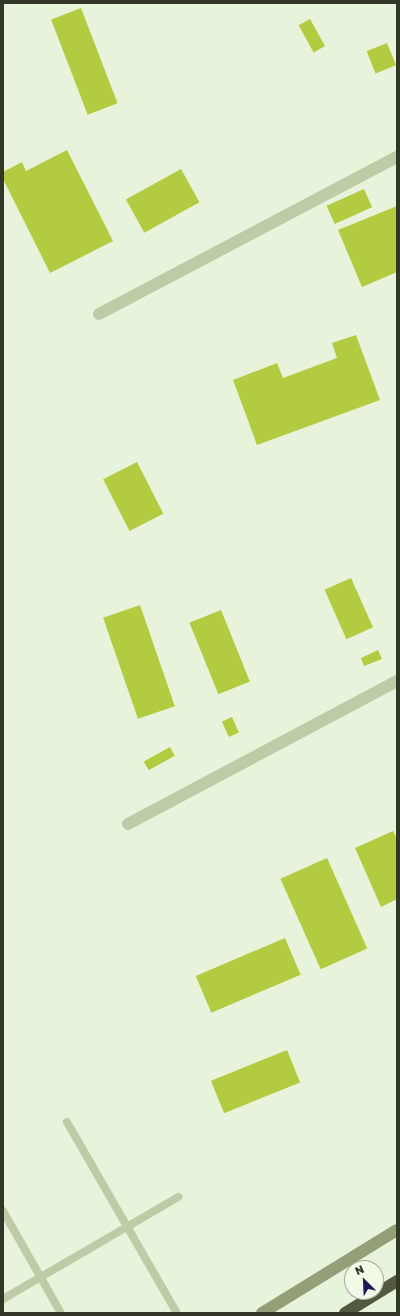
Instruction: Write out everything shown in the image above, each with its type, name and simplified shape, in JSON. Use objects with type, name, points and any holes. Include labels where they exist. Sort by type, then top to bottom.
[{"type":"highway","points":[[384,1289],[397,1281]]},
{"type":"highway","points":[[345,1313],[366,1300]]},
{"type":"main road","points":[[262,1313],[397,1230]]},
{"type":"street","points":[[99,314],[397,157]]},
{"type":"street","points":[[128,824],[397,681]]},
{"type":"lane","points":[[67,1122],[177,1313]]},
{"type":"lane","points":[[3,1299],[178,1197]]},
{"type":"lane","points":[[3,1211],[61,1313]]},
{"type":"lane","points":[[384,1287],[397,1274]]},
{"type":"building","points":[[81,8],[118,103],[88,115],[51,19]]},
{"type":"building","points":[[310,19],[325,46],[314,52],[299,25]]},
{"type":"building","points":[[387,43],[396,65],[376,73],[367,51]]},
{"type":"building","points":[[67,150],[113,241],[50,273],[3,179],[3,172],[22,162],[26,171]]},
{"type":"building","points":[[181,169],[199,202],[144,233],[126,200]]},
{"type":"building","points":[[364,189],[372,207],[335,224],[327,206]]},
{"type":"building","points":[[397,206],[397,272],[362,287],[338,230]]},
{"type":"building","points":[[356,335],[380,400],[257,445],[233,380],[277,363],[283,378],[337,358],[332,343]]},
{"type":"building","points":[[137,462],[163,514],[129,531],[103,479]]},
{"type":"building","points":[[351,578],[373,627],[346,639],[325,590]]},
{"type":"building","points":[[140,605],[175,706],[138,719],[103,618]]},
{"type":"building","points":[[221,610],[250,681],[218,694],[189,623]]},
{"type":"building","points":[[378,650],[382,659],[364,666],[361,658]]},
{"type":"building","points":[[232,717],[239,733],[229,737],[222,721]]},
{"type":"building","points":[[170,747],[175,756],[149,770],[144,762]]},
{"type":"building","points":[[393,831],[397,839],[397,899],[381,907],[355,848]]},
{"type":"building","points":[[327,858],[367,948],[321,969],[280,879]]},
{"type":"building","points":[[285,938],[301,975],[211,1013],[196,976]]},
{"type":"building","points":[[287,1050],[300,1082],[224,1113],[211,1081]]}]
